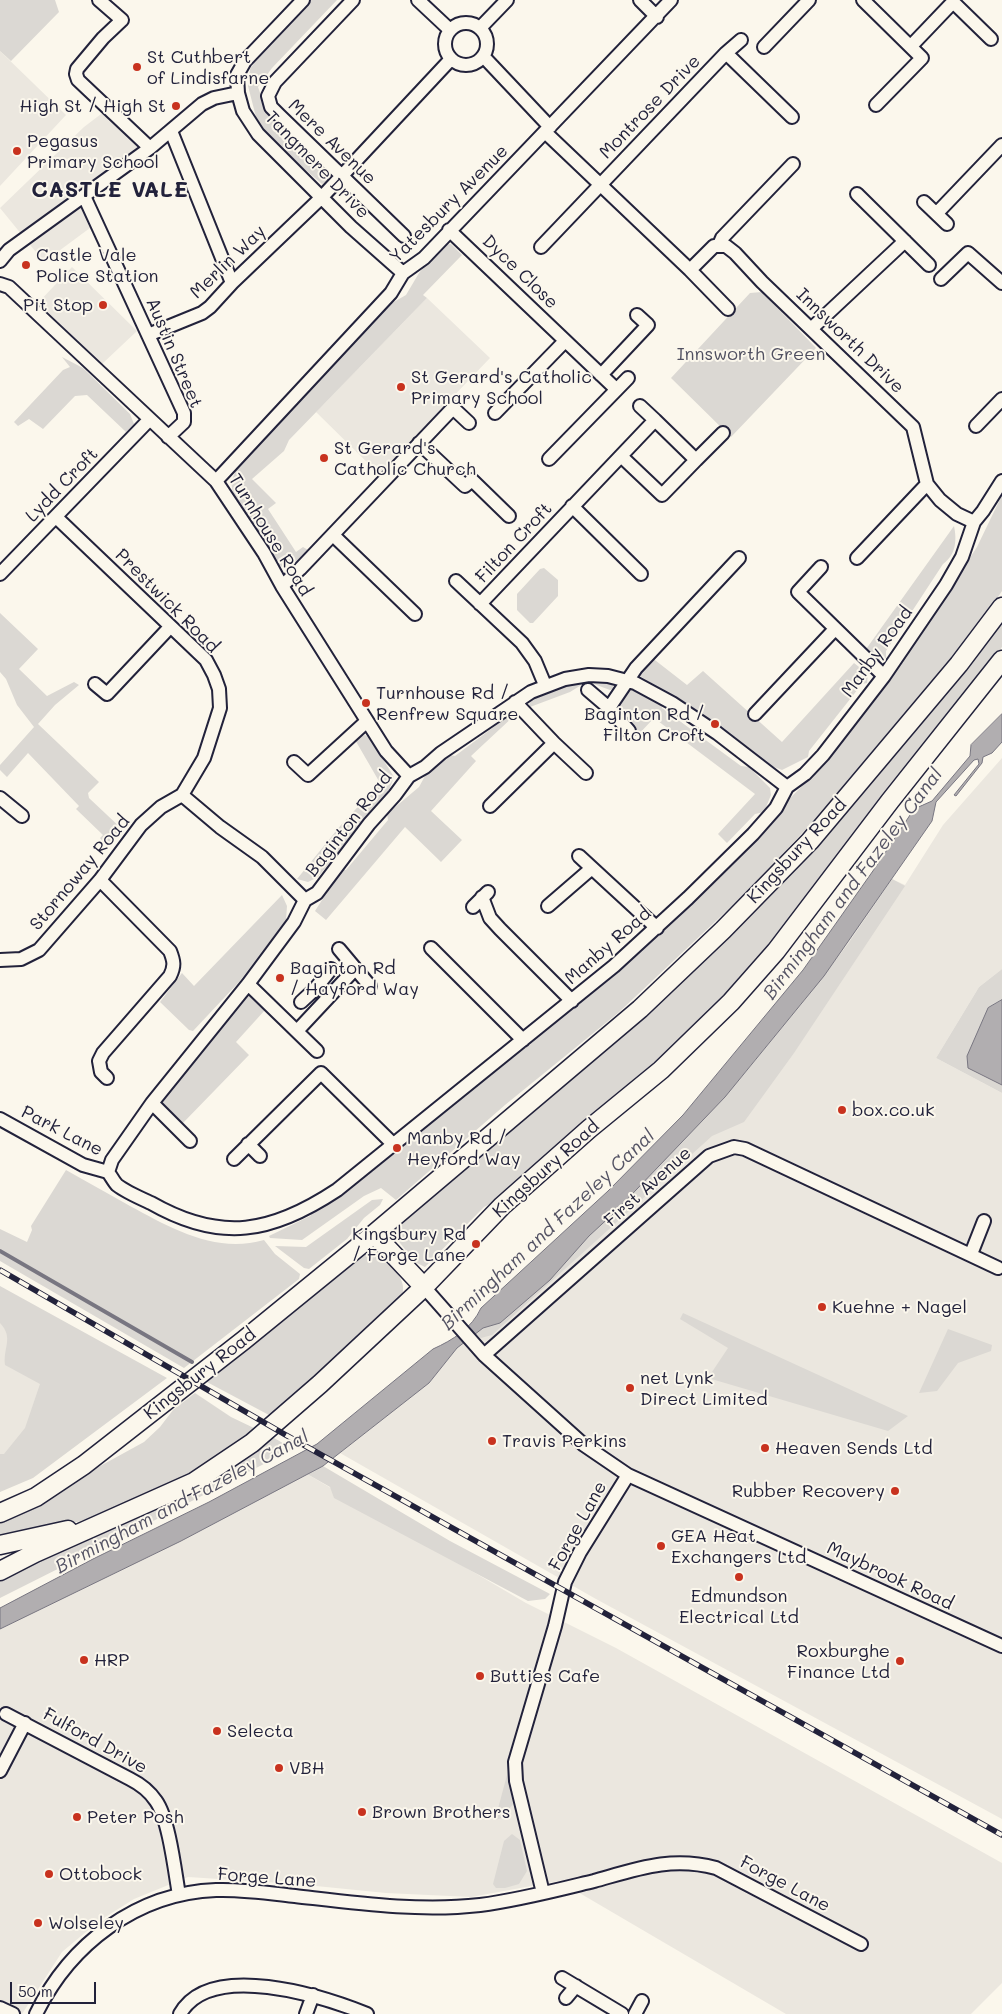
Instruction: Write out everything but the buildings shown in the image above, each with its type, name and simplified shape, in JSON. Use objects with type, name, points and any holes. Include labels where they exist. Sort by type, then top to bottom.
[{"type":"highway","name":"Kingsbury Road","points":[[0,1513],[36,1497],[84,1465],[244,1340],[374,1234],[640,1010],[723,930],[810,841],[959,664],[1002,607]]},
{"type":"highway","name":"Kingsbury Road","points":[[0,1571],[35,1553],[194,1482],[252,1443],[320,1384],[424,1287],[502,1206],[589,1129],[661,1070],[730,1002],[787,937],[890,800],[1002,660]]},
{"type":"highway","points":[[374,1234],[424,1287]]},
{"type":"highway","points":[[0,1545],[103,1523]]},
{"type":"street","points":[[99,0],[122,20],[77,69],[78,80],[150,148]]},
{"type":"street","name":"Tangmere Drive","points":[[303,0],[245,60],[237,75],[238,93],[243,111],[258,134],[351,227],[403,273]]},
{"type":"street","name":"Mere Avenue","points":[[353,0],[274,82],[268,96],[271,107],[404,236]]},
{"type":"street","points":[[418,0],[450,30]]},
{"type":"street","points":[[480,28],[507,0]]},
{"type":"street","points":[[640,0],[657,17]]},
{"type":"street","name":"Yatesbury Avenue","points":[[216,481],[391,293],[403,273],[424,258],[657,17],[671,0]]},
{"type":"street","points":[[764,47],[809,0]]},
{"type":"street","points":[[863,0],[922,58],[876,105]]},
{"type":"street","points":[[911,46],[954,2],[991,39]]},
{"type":"street","points":[[468,22],[480,28],[487,38],[488,44],[483,56],[471,65],[457,63],[451,59],[445,48],[445,42],[450,30],[461,23],[468,22]]},
{"type":"street","name":"Montrose Drive","points":[[599,185],[726,53],[741,40]]},
{"type":"street","name":"Montrose Drive","points":[[726,53],[792,118]]},
{"type":"street","points":[[483,56],[599,185],[690,270],[728,309]]},
{"type":"street","name":"Merlin Way","points":[[148,335],[202,313],[322,197],[451,59]]},
{"type":"street","points":[[0,261],[9,250],[150,148],[202,104],[214,98],[238,93]]},
{"type":"street","points":[[171,131],[232,283]]},
{"type":"street","points":[[937,213],[1002,145]]},
{"type":"street","points":[[690,270],[714,246],[718,245],[722,238],[793,164]]},
{"type":"street","points":[[540,247],[599,185]]},
{"type":"street","points":[[857,194],[929,265]]},
{"type":"street","name":"Austin Street","points":[[84,196],[184,413],[184,422],[168,437]]},
{"type":"street","points":[[924,202],[947,224]]},
{"type":"street","name":"Dyce Close","points":[[449,230],[616,389]]},
{"type":"street","points":[[811,329],[905,241]]},
{"type":"street","name":"Innsworth Drive","points":[[718,245],[726,246],[735,253],[913,427],[927,484],[940,500],[957,514],[974,522]]},
{"type":"street","points":[[941,279],[968,252],[1002,283]]},
{"type":"street","name":"Turnhouse Road","points":[[0,284],[9,287],[216,481],[264,553],[282,586],[386,751],[409,776]]},
{"type":"street","points":[[600,375],[648,325],[637,315]]},
{"type":"street","points":[[495,413],[565,341]]},
{"type":"street","points":[[549,459],[628,378]]},
{"type":"street","points":[[976,426],[1002,399]]},
{"type":"street","points":[[640,406],[696,460]]},
{"type":"street","points":[[282,586],[333,535],[452,408],[469,423]]},
{"type":"street","name":"Lydd Croft","points":[[0,574],[149,420]]},
{"type":"street","name":"Filton Croft","points":[[480,604],[655,420]]},
{"type":"street","points":[[621,456],[662,496],[723,433]]},
{"type":"street","points":[[419,443],[466,486],[472,480],[509,516]]},
{"type":"street","name":"Manby Road","points":[[108,1172],[117,1184],[167,1213],[192,1222],[218,1228],[261,1226],[293,1214],[320,1201],[337,1190],[572,1001],[657,928],[753,834],[776,808],[787,787],[805,774],[823,755],[884,676],[946,585],[962,557],[974,522],[1002,481]]},
{"type":"street","points":[[857,558],[927,484]]},
{"type":"street","name":"Filton Croft","points":[[572,506],[641,574]]},
{"type":"street","name":"Prestwick Road","points":[[56,517],[206,660],[214,675],[219,689],[220,708],[216,724],[204,758],[182,795]]},
{"type":"street","points":[[333,535],[416,614]]},
{"type":"street","points":[[609,708],[636,668],[739,558]]},
{"type":"street","points":[[821,568],[798,592],[884,676]]},
{"type":"street","name":"Filton Croft","points":[[456,581],[522,642],[530,652],[545,685]]},
{"type":"street","points":[[95,684],[107,694],[170,626]]},
{"type":"street","points":[[755,714],[835,629]]},
{"type":"street","name":"Baginton Road","points":[[108,1172],[112,1160],[152,1103],[248,984],[294,922],[305,900],[317,893],[369,824],[409,776],[425,767],[441,753],[515,702],[545,685],[565,679],[589,675],[627,680],[649,689],[696,719],[787,787]]},
{"type":"street","points":[[588,690],[609,708],[629,731]]},
{"type":"street","points":[[515,702],[586,773]]},
{"type":"street","points":[[294,762],[308,775],[367,721]]},
{"type":"street","points":[[490,806],[554,743]]},
{"type":"street","points":[[182,795],[220,828],[262,857],[305,900]]},
{"type":"street","name":"Stornoway Road","points":[[0,960],[21,959],[38,950],[100,880],[141,826],[161,807],[182,795]]},
{"type":"street","points":[[3,806],[22,816]]},
{"type":"street","points":[[579,856],[657,928]]},
{"type":"street","points":[[548,906],[592,868]]},
{"type":"street","points":[[100,880],[170,951],[174,960],[174,969],[170,976],[103,1053],[99,1062],[102,1072],[107,1078]]},
{"type":"street","points":[[473,907],[485,894],[490,918],[572,1001]]},
{"type":"street","points":[[431,948],[523,1040]]},
{"type":"street","points":[[338,949],[370,986]]},
{"type":"street","points":[[301,1002],[315,990],[331,969]]},
{"type":"street","points":[[297,1031],[356,969]]},
{"type":"street","points":[[248,984],[317,1051]]},
{"type":"street","points":[[315,990],[328,998]]},
{"type":"street","points":[[234,1159],[321,1073],[393,1144]]},
{"type":"street","points":[[152,1103],[190,1141]]},
{"type":"street","name":"Park Lane","points":[[0,1119],[83,1165],[108,1172]]},
{"type":"street","points":[[248,1144],[260,1156]]},
{"type":"street","name":"First Avenue","points":[[481,1351],[709,1156],[734,1147],[745,1149],[998,1268]]},
{"type":"street","points":[[971,1254],[984,1221]]},
{"type":"street","name":"Forge Lane","points":[[424,1287],[481,1351],[584,1445],[628,1475],[580,1552],[565,1582],[555,1626],[516,1762],[516,1781],[543,1893]]},
{"type":"street","name":"Maybrook Road","points":[[628,1475],[1002,1646]]},
{"type":"street","name":"Fulford Drive","points":[[6,1714],[25,1722],[136,1782],[152,1796],[157,1802],[165,1822],[179,1896]]},
{"type":"street","points":[[0,1771],[25,1722]]},
{"type":"street","name":"Forge Lane","points":[[36,2014],[53,1983],[88,1943],[107,1928],[131,1913],[149,1905],[204,1891],[228,1890],[384,1905],[434,1907],[479,1905],[543,1893],[636,1868],[672,1862],[697,1863],[716,1868],[861,1944]]},
{"type":"street","points":[[562,1978],[622,2014]]},
{"type":"street","points":[[566,1998],[576,1986]]},
{"type":"street","points":[[180,2014],[184,2006],[196,1996],[203,1992],[223,1987],[276,1988],[313,1995],[367,2014]]},
{"type":"street","points":[[306,2014],[313,1995]]},
{"type":"street","points":[[635,2014],[642,2001]]},
{"type":"street","points":[[0,2008],[13,2014]]},
{"type":"shaded area","name":"Pegasus Primary School","points":[[0,51],[66,115],[0,186]]},
{"type":"shaded area","points":[[105,111],[141,146],[72,195],[94,225],[44,262],[0,208],[84,127]]},
{"type":"shaded area","points":[[72,267],[137,331],[102,364],[36,305]]},
{"type":"shaded area","name":"St Gerard's Catholic Primary School","points":[[427,298],[490,358],[379,474],[316,412]]},
{"type":"shaded area","points":[[1002,714],[1002,742],[992,753],[983,757],[982,763],[956,796],[954,795],[979,764],[978,759],[974,760],[936,802],[932,821],[824,976],[725,1097],[615,1212],[589,1236],[550,1280],[500,1323],[483,1328],[457,1348],[429,1383],[323,1466],[181,1541],[0,1629],[0,1608],[93,1559],[209,1502],[317,1444],[433,1349],[448,1342],[473,1322],[481,1308],[608,1191],[683,1115],[803,970],[914,809],[932,801],[970,756],[971,745]]},
{"type":"shaded area","points":[[1002,758],[1002,969],[979,987],[936,1058],[1002,1093],[1002,1819],[596,1599],[340,1453],[429,1383],[457,1348],[483,1328],[751,1067],[892,879],[905,885],[943,825]]},
{"type":"shaded area","points":[[1002,1000],[1002,1085],[968,1068],[967,1056],[988,1008]]},
{"type":"shaded area","points":[[0,1316],[85,1426],[0,1492]]},
{"type":"shaded area","points":[[307,1474],[526,1603],[616,1648],[1002,1863],[1002,1983],[971,2014],[786,2014],[559,1881],[471,1897],[386,1893],[296,1884],[188,1877],[134,1899],[99,1921],[62,1952],[22,2014],[0,2014],[0,1629],[181,1541]]},
{"type":"green space","points":[[0,0],[55,0],[59,12],[11,61],[0,51]]},
{"type":"green space","points":[[310,0],[337,0],[272,68],[258,87],[266,110],[286,129],[281,138],[314,167],[320,163],[330,174],[330,180],[322,184],[265,135],[256,117],[248,86],[250,69],[263,50]]},
{"type":"green space","points":[[451,244],[462,255],[423,295],[427,298],[289,440],[284,451],[252,479],[276,503],[268,509],[296,552],[303,547],[308,550],[289,568],[279,566],[234,498],[231,482],[236,470],[385,307],[406,295],[419,273],[442,245]]},
{"type":"green space","name":"Innsworth Green","points":[[762,292],[816,348],[731,437],[671,378],[750,293]]},
{"type":"green space","points":[[62,357],[83,368],[130,414],[134,424],[126,432],[87,395],[75,396],[43,429],[29,419],[18,426],[14,422],[63,370],[70,367]]},
{"type":"green space","points":[[1002,495],[1002,591],[984,618],[860,771],[751,888],[618,1013],[505,1105],[396,1200],[381,1188],[364,1196],[302,1240],[270,1238],[269,1236],[310,1216],[314,1209],[667,925],[802,786],[890,679],[977,547]]},
{"type":"green space","points":[[954,526],[955,542],[951,556],[943,564],[886,651],[886,658],[876,662],[864,652]]},
{"type":"green space","points":[[544,568],[558,580],[558,596],[533,623],[530,623],[517,610],[517,594],[540,569]]},
{"type":"green space","points":[[0,613],[38,649],[19,669],[47,696],[74,682],[79,685],[55,705],[38,724],[99,782],[88,793],[89,798],[123,830],[108,847],[100,838],[103,835],[76,809],[79,806],[28,753],[7,777],[0,770],[0,765],[34,727],[17,705],[6,679],[0,672]]},
{"type":"green space","points":[[1002,614],[1002,647],[789,923],[712,1009],[645,1074],[500,1199],[484,1207],[425,1267],[415,1262],[393,1234],[397,1227],[588,1064],[723,943],[910,733]]},
{"type":"green space","points":[[651,657],[687,685],[703,671],[782,742],[854,663],[868,674],[867,683],[862,684],[809,751],[808,757],[782,770],[769,765],[693,709],[640,676],[640,671]]},
{"type":"green space","points":[[597,681],[611,683],[614,688],[610,690],[594,684],[583,684],[570,692],[530,707],[529,705],[539,695],[549,691],[570,685]]},
{"type":"green space","points":[[631,687],[661,704],[662,708],[741,766],[749,767],[770,788],[771,795],[764,812],[755,814],[727,843],[718,834],[755,794],[654,718],[637,736],[613,707],[624,689]]},
{"type":"green space","points":[[513,712],[515,715],[471,756],[476,761],[431,811],[462,840],[441,862],[405,827],[326,920],[315,911],[341,870],[346,870],[388,820],[387,814],[419,787],[425,776],[450,755],[455,756],[503,720],[505,716]]},
{"type":"green space","points":[[365,735],[369,737],[394,777],[389,790],[318,877],[308,882],[297,879],[341,825],[380,783],[354,738]]},
{"type":"green space","points":[[892,879],[905,886],[794,1053],[744,1122],[712,1136],[492,1335],[481,1338],[475,1334],[483,1328],[500,1323],[529,1297],[615,1212],[725,1097],[801,1005],[848,944]]},
{"type":"green space","points":[[282,895],[287,906],[286,920],[239,982],[193,1031],[189,1030],[160,1002],[182,973],[194,986]]},
{"type":"green space","points":[[1002,969],[1002,1093],[936,1058],[979,987]]},
{"type":"green space","points":[[251,995],[265,1010],[236,1042],[249,1055],[182,1124],[161,1104],[245,996]]},
{"type":"green space","points":[[66,1170],[177,1230],[211,1241],[228,1244],[264,1240],[275,1254],[300,1274],[299,1279],[184,1368],[0,1261],[0,1229],[27,1242],[32,1230],[31,1226]]},
{"type":"green space","points":[[383,1199],[380,1205],[364,1218],[347,1239],[309,1269],[304,1268],[275,1246],[306,1247],[372,1200]]},
{"type":"green space","points":[[367,1249],[373,1249],[399,1275],[403,1288],[402,1295],[285,1407],[269,1415],[205,1381]]},
{"type":"green space","points":[[0,1286],[167,1378],[33,1478],[0,1492],[0,1454],[4,1454],[25,1428],[40,1384],[5,1365],[7,1338],[4,1328],[0,1323]]},
{"type":"green space","points":[[683,1313],[908,1416],[888,1431],[708,1378],[728,1348],[680,1319]]},
{"type":"green space","points":[[948,1329],[992,1345],[991,1351],[958,1363],[937,1391],[919,1393]]},
{"type":"green space","points":[[195,1393],[231,1417],[256,1429],[193,1471],[135,1501],[78,1522],[0,1539],[0,1521],[144,1442],[160,1427],[173,1410]]},
{"type":"green space","points":[[269,1435],[293,1449],[186,1504],[183,1499],[172,1504],[175,1510],[0,1598],[0,1579]]},
{"type":"green space","points":[[323,1466],[450,1541],[550,1594],[545,1599],[528,1601],[334,1498],[330,1487],[307,1474]]},
{"type":"green space","points":[[511,1760],[509,1783],[513,1804],[502,1818],[495,1820]]},
{"type":"green space","points":[[512,1834],[520,1840],[527,1871],[519,1884],[505,1888],[496,1888],[493,1884],[504,1841]]},
{"type":"waterway","points":[[0,1251],[192,1362]]},
{"type":"railway","points":[[0,1270],[284,1434],[1002,1835]]},
{"type":"place","name":"St Cuthbert of Lindisfarne","points":[[137,67]]},
{"type":"place","name":"High St / High St","points":[[176,106]]},
{"type":"place","name":"Pegasus Primary School","points":[[17,151]]},
{"type":"place","name":"Castle Vale Police Station","points":[[26,265]]},
{"type":"place","name":"Pit Stop","points":[[103,305]]},
{"type":"place","name":"St Gerard's Catholic Primary School","points":[[401,387]]},
{"type":"place","name":"St Gerard's Catholic Church","points":[[324,458]]},
{"type":"place","name":"Turnhouse Rd / Renfrew Square","points":[[366,703]]},
{"type":"place","name":"Baginton Rd / Filton Croft","points":[[715,724]]},
{"type":"place","name":"Baginton Rd / Hayford Way","points":[[280,978]]},
{"type":"place","name":"box.co.uk","points":[[842,1110]]},
{"type":"place","name":"Manby Rd / Heyford Way","points":[[397,1148]]},
{"type":"place","name":"Kingsbury Rd / Forge Lane","points":[[476,1244]]},
{"type":"place","name":"Kuehne + Nagel","points":[[822,1307]]},
{"type":"place","name":"net Lynk Direct Limited","points":[[630,1388]]},
{"type":"place","name":"Travis Perkins","points":[[492,1441]]},
{"type":"place","name":"Heaven Sends Ltd","points":[[765,1448]]},
{"type":"place","name":"Rubber Recovery","points":[[895,1491]]},
{"type":"place","name":"GEA Heat Exchangers Ltd","points":[[661,1546]]},
{"type":"place","name":"Edmundson Electrical Ltd","points":[[739,1577]]},
{"type":"place","name":"HRP","points":[[84,1660]]},
{"type":"place","name":"Roxburghe Finance Ltd","points":[[900,1661]]},
{"type":"place","name":"Butties Cafe","points":[[480,1676]]},
{"type":"place","name":"Selecta","points":[[217,1731]]},
{"type":"place","name":"VBH","points":[[279,1768]]},
{"type":"place","name":"Brown Brothers","points":[[362,1812]]},
{"type":"place","name":"Peter Posh","points":[[77,1817]]},
{"type":"place","name":"Ottobock","points":[[49,1874]]},
{"type":"place","name":"Wolseley","points":[[38,1923]]},
{"type":"district","name":"CASTLE VALE","points":[[110,190]]},
{"type":"water label","name":"Birmingham and Fazeley Canal","points":[[853,884]]},
{"type":"water label","name":"Birmingham and Fazeley Canal","points":[[548,1230]]},
{"type":"water label","name":"Birmingham and Fazeley Canal","points":[[182,1502]]}]
